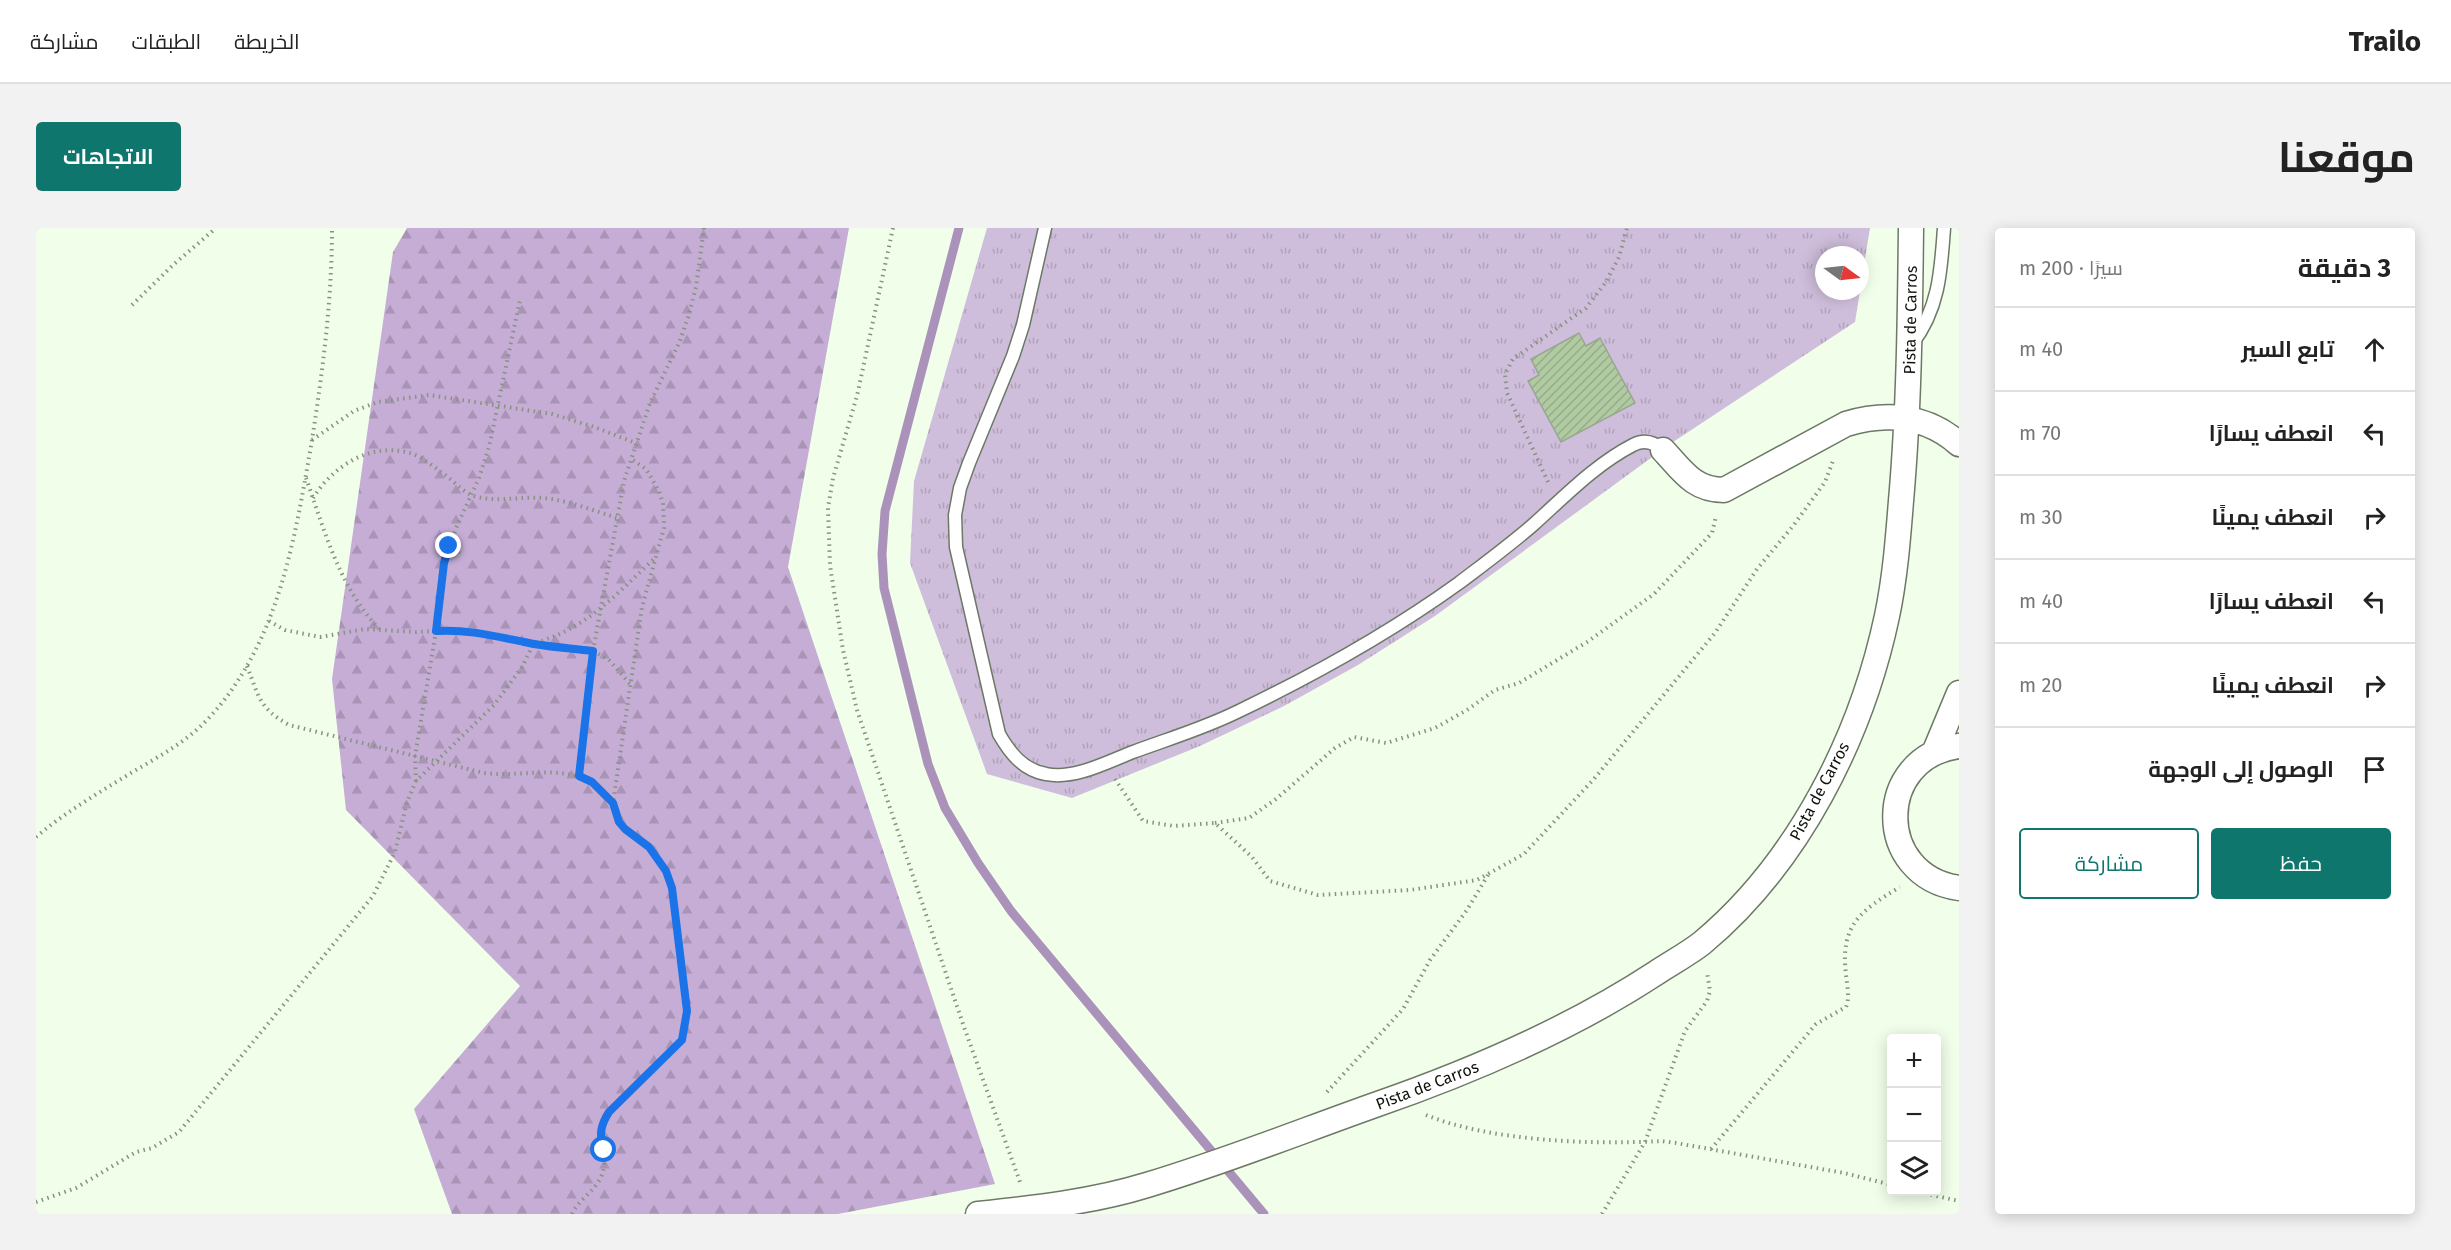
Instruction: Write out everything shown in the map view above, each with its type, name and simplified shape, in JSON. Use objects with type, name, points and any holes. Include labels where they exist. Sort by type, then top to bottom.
[{"type":"street","name":"Pista de Carros","points":[[1030,1209],[1103,1196],[1195,1169],[1465,1072],[1534,1042],[1632,989],[1701,943],[1767,878],[1805,824],[1844,749],[1870,675],[1886,618],[1896,559],[1908,418],[1911,228]]},
{"type":"street","points":[[1663,450],[1694,483],[1709,489],[1724,490],[1846,424],[1878,416],[1908,418],[1928,424],[1947,434],[1959,444]]},
{"type":"street","points":[[1934,753],[1959,693]]},
{"type":"street","points":[[1959,746],[1934,753],[1913,768],[1899,791],[1894,817],[1899,843],[1905,855],[1923,874],[1940,884],[1959,888]]},
{"type":"street","points":[[978,1214],[1030,1209]]},
{"type":"lane","points":[[1046,228],[1031,296],[1013,356],[960,489],[955,515],[956,547],[999,734],[1010,752],[1024,766],[1045,774],[1066,775],[1104,763],[1239,711],[1353,650],[1457,584],[1532,526],[1600,467],[1635,443],[1651,442],[1663,450]]},
{"type":"lane","points":[[1909,348],[1924,328],[1937,295],[1944,228]]},
{"type":"path","points":[[132,305],[172,265],[216,228]]},
{"type":"path","points":[[36,837],[63,816],[185,740],[207,720],[228,695],[247,665],[268,621],[284,580],[294,545],[328,331],[332,228]]},
{"type":"path","points":[[579,776],[593,651],[631,459],[650,403],[680,343],[688,318],[696,286],[704,228]]},
{"type":"path","points":[[893,228],[857,396],[833,478],[828,516],[830,565],[843,650],[857,710],[957,1006],[1030,1209]]},
{"type":"path","points":[[1557,502],[1508,393],[1505,374],[1513,359],[1586,308],[1606,282],[1618,257],[1627,228]]},
{"type":"path","points":[[416,781],[415,756],[436,631],[444,563],[489,447],[520,300]]},
{"type":"path","points":[[311,441],[332,424],[354,411],[378,402],[429,395],[552,414],[636,443]]},
{"type":"path","points":[[1215,823],[1252,857],[1270,880],[1318,895],[1410,890],[1477,880],[1524,854],[1593,780],[1715,633],[1757,569],[1794,526],[1826,482],[1846,424]]},
{"type":"path","points":[[313,498],[333,472],[346,463],[360,456],[394,451],[411,454],[441,471],[472,495],[490,499],[544,498],[618,518]]},
{"type":"path","points":[[572,1214],[575,1206],[601,1178],[604,1157],[600,1137],[603,1122],[609,1112],[682,1040],[686,1025],[687,1011],[672,888],[666,871],[649,847],[619,822],[613,803],[642,607],[664,528],[663,503],[654,479],[646,469],[631,459]]},
{"type":"path","points":[[306,477],[347,586],[358,604],[380,629]]},
{"type":"path","points":[[1104,763],[1143,821],[1174,826],[1249,818],[1276,799],[1335,748],[1354,737],[1386,743],[1436,728],[1495,690],[1520,683],[1587,642],[1654,594],[1690,558],[1712,533],[1724,490]]},
{"type":"path","points":[[36,1202],[60,1196],[136,1152],[166,1141],[193,1118],[373,896],[395,852],[407,802],[416,781],[507,689],[534,644],[568,632],[583,623],[655,558]]},
{"type":"path","points":[[268,621],[293,632],[320,637],[365,629],[416,632],[453,630],[487,633],[534,644],[593,651],[609,660],[621,671],[630,685]]},
{"type":"path","points":[[247,665],[261,704],[275,717],[289,725],[484,773],[504,775],[533,771],[560,771],[592,782],[613,803]]},
{"type":"path","points":[[1320,1101],[1403,1009],[1430,960],[1467,910],[1488,874]]},
{"type":"path","points":[[1711,1150],[1816,1024],[1845,1007],[1848,998],[1844,948],[1857,918],[1872,904],[1923,874]]},
{"type":"path","points":[[1602,1214],[1645,1142],[1685,1031],[1707,1001],[1710,991],[1701,943]]},
{"type":"path","points":[[1390,1100],[1467,1128],[1560,1141],[1661,1141],[1844,1173],[1887,1184]]},
{"type":"path","points":[[1937,1196],[1959,1202]]},
{"type":"green space","points":[[407,228],[849,228],[788,567],[995,1184],[838,1214],[452,1214],[414,1109],[520,986],[346,810],[332,679],[393,252]]},
{"type":"green space","points":[[987,228],[1870,228],[1867,246],[1815,246],[1815,300],[1859,300],[1855,322],[1670,444],[1435,616],[1358,665],[1284,706],[1200,746],[1072,798],[987,774],[910,563],[914,481]]},
{"type":"building","points":[[1579,333],[1586,346],[1600,338],[1635,403],[1561,442],[1528,381],[1539,375],[1531,359]]},
{"type":"waterway","points":[[959,228],[885,511],[882,554],[884,588],[928,764],[945,808],[978,863],[1011,911],[1264,1214]]},
{"type":"route","points":[[449,546],[444,563],[436,631],[487,633],[524,642],[593,651],[579,776],[592,782],[613,803],[619,822],[632,835],[641,839],[657,856],[672,888],[687,1011],[686,1025],[682,1040],[609,1112],[601,1129],[600,1137],[604,1150]]}]
